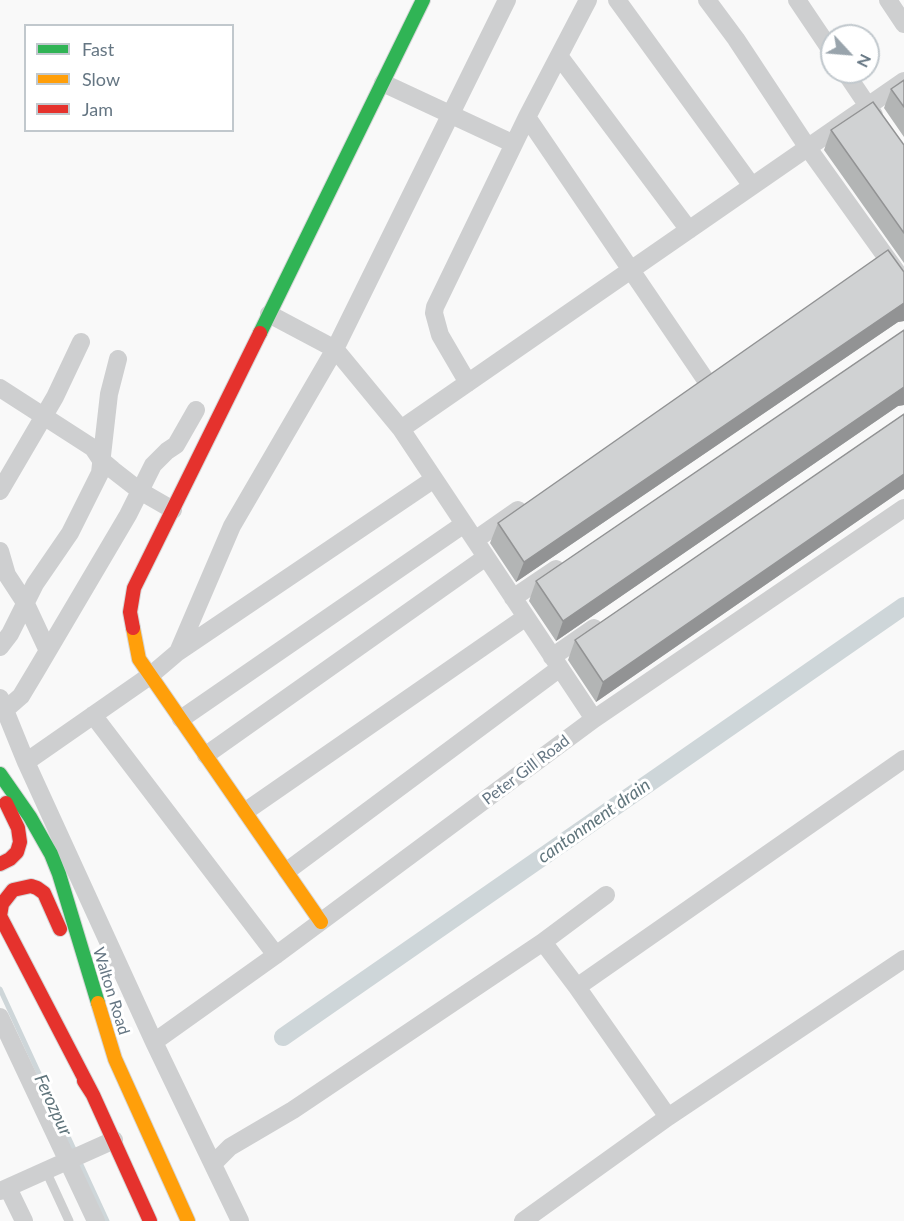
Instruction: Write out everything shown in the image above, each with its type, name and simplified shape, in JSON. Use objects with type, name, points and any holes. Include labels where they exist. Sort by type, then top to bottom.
[{"type":"main road","points":[[321,922],[139,659],[130,612],[134,588],[423,0]]},
{"type":"main road","name":"Walton Road","points":[[0,774],[42,837],[55,864],[113,1052],[188,1221]]},
{"type":"main road","points":[[0,792],[18,828],[20,842],[17,852],[0,864]]},
{"type":"main road","points":[[113,1052],[44,893],[30,886],[13,890],[2,904],[0,916],[93,1095],[150,1221]]},
{"type":"main road","points":[[18,982],[93,1095]]},
{"type":"street","points":[[178,652],[232,526],[335,349],[507,0]]},
{"type":"street","points":[[468,383],[440,335],[434,313],[435,307],[527,117],[588,0]]},
{"type":"street","points":[[617,0],[752,186]]},
{"type":"street","points":[[707,0],[736,39],[808,148],[904,282]]},
{"type":"street","points":[[798,0],[820,34]]},
{"type":"street","points":[[888,0],[904,24]]},
{"type":"street","points":[[559,56],[689,230]]},
{"type":"street","points":[[401,429],[904,81]]},
{"type":"street","points":[[383,83],[514,144]]},
{"type":"street","points":[[853,84],[886,132]]},
{"type":"street","points":[[527,117],[631,270],[700,382],[724,366]]},
{"type":"street","points":[[865,267],[884,253]]},
{"type":"street","points":[[269,314],[335,349],[401,429],[594,719]]},
{"type":"street","points":[[0,491],[55,397],[81,342]]},
{"type":"street","points":[[0,647],[10,634],[35,584],[70,533],[100,473],[109,394],[118,359]]},
{"type":"street","points":[[0,388],[93,448],[102,460],[140,491],[173,510]]},
{"type":"street","points":[[196,410],[176,445],[166,451],[153,465],[21,696],[2,704],[26,762],[154,1042],[240,1221]]},
{"type":"street","points":[[26,762],[151,675],[178,652],[434,479]]},
{"type":"street","points":[[475,540],[532,500]]},
{"type":"street","name":"Peter Gill Road","points":[[154,1042],[321,922],[594,719],[904,508]]},
{"type":"street","points":[[182,719],[464,524]]},
{"type":"street","points":[[0,551],[7,575],[26,604],[48,651]]},
{"type":"street","points":[[206,754],[486,557]]},
{"type":"street","points":[[513,598],[572,558]]},
{"type":"street","points":[[287,871],[556,662],[611,616]]},
{"type":"street","points":[[246,811],[526,617]]},
{"type":"street","points":[[93,715],[276,955]]},
{"type":"street","points":[[577,987],[904,759]]},
{"type":"street","points":[[213,1164],[230,1147],[293,1110],[543,942],[606,895]]},
{"type":"street","points":[[543,942],[668,1117]]},
{"type":"street","points":[[523,1221],[668,1117],[904,958]]},
{"type":"street","points":[[0,1017],[96,1221]]},
{"type":"street","points":[[24,1221],[4,1190],[114,1140]]},
{"type":"lane","points":[[46,1171],[69,1221]]},
{"type":"building","points":[[904,80],[904,107],[891,89]]},
{"type":"building","points":[[873,102],[904,145],[904,233],[831,130]]},
{"type":"building","points":[[888,250],[904,272],[904,303],[524,562],[498,523]]},
{"type":"building","points":[[904,330],[904,387],[563,621],[536,581]]},
{"type":"building","points":[[904,414],[904,474],[603,682],[575,640]]},
{"type":"waterway","name":"cantonment drain","points":[[283,1037],[904,606]]},
{"type":"waterway","name":"Ferozpur","points":[[0,989],[107,1221]]},
{"type":"traffic: fast","points":[[260,333],[423,0]]},
{"type":"traffic: fast","points":[[0,774],[30,817],[51,854],[98,1003]]},
{"type":"traffic: slow","points":[[133,628],[139,659],[321,922]]},
{"type":"traffic: slow","points":[[98,1003],[115,1059],[188,1221]]},
{"type":"traffic: jam","points":[[133,628],[130,612],[134,588],[260,333]]},
{"type":"traffic: jam","points":[[0,864],[17,852],[20,842],[18,828],[6,803]]},
{"type":"traffic: jam","points":[[60,929],[44,893],[37,888],[31,886],[13,890],[2,904],[0,916],[93,1095]]},
{"type":"traffic: jam","points":[[84,1081],[93,1095],[150,1221]]}]
